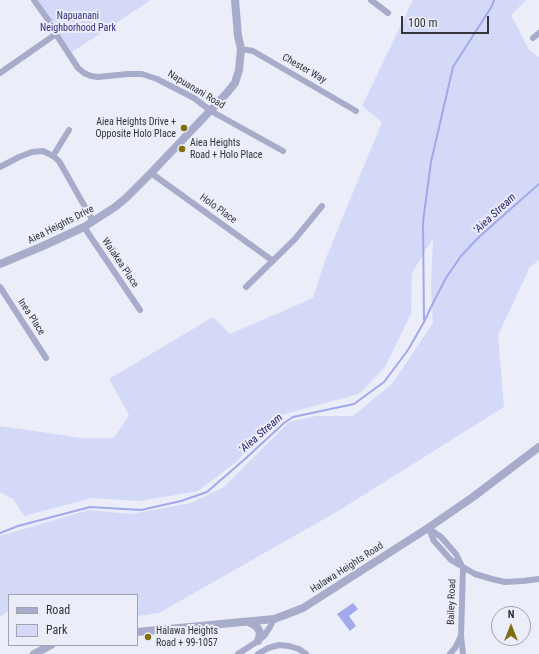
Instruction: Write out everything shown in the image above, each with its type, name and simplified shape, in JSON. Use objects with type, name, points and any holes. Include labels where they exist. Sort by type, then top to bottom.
[{"type":"street","name":"Napuanani Road","points":[[34,0],[51,24],[78,68],[84,73],[98,77],[142,74],[157,79],[194,98],[211,111],[283,151]]},
{"type":"street","name":"Aiea Heights Drive","points":[[0,264],[84,227],[115,207],[151,174],[211,111],[235,83],[239,70],[241,49],[238,36],[235,0]]},
{"type":"street","points":[[375,1],[388,13]]},
{"type":"street","points":[[533,38],[539,33]]},
{"type":"street","points":[[0,73],[56,34]]},
{"type":"street","name":"Chester Way","points":[[241,49],[253,51],[356,111]]},
{"type":"street","points":[[53,156],[69,130]]},
{"type":"street","points":[[0,167],[32,152],[43,151],[53,156],[59,161],[94,221]]},
{"type":"street","name":"Holo Place","points":[[151,174],[273,261]]},
{"type":"street","points":[[246,287],[295,240],[322,206]]},
{"type":"street","name":"Waiakea Place","points":[[84,227],[140,310]]},
{"type":"street","name":"Inea Place","points":[[0,287],[46,358]]},
{"type":"street","name":"Halawa Heights Road","points":[[138,632],[274,619],[303,608],[474,497],[539,447]]},
{"type":"street","name":"Bailey Road","points":[[428,528],[441,537],[456,554],[463,568],[461,636],[464,654]]},
{"type":"street","points":[[463,568],[475,574],[505,582],[539,579]]},
{"type":"street","points":[[238,654],[258,641],[270,627],[274,619]]},
{"type":"street","points":[[249,622],[256,626],[259,630],[260,634],[258,641]]},
{"type":"street","name":"Bailey Road","points":[[450,654],[461,636]]},
{"type":"street","points":[[258,654],[268,648],[279,645],[299,649],[306,654]]},
{"type":"street","points":[[34,654],[49,646]]},
{"type":"green space","name":"Napuanani Neighborhood Park","points":[[38,0],[151,0],[72,52]]},
{"type":"green space","points":[[413,0],[526,0],[511,15],[529,50],[539,57],[539,260],[530,267],[498,335],[504,407],[338,511],[159,613],[138,616],[138,594],[8,594],[8,611],[0,617],[0,536],[89,510],[131,514],[191,503],[224,487],[289,422],[316,416],[353,416],[392,384],[433,323],[431,287],[433,238],[412,273],[411,314],[385,367],[359,394],[281,415],[236,462],[198,491],[140,501],[92,498],[24,516],[13,499],[0,493],[0,426],[82,438],[114,438],[129,415],[109,379],[213,317],[230,334],[313,298],[326,258],[382,122],[362,106]]},
{"type":"water","points":[[353,603],[358,609],[349,616],[356,626],[350,631],[337,614]]},
{"type":"waterway","points":[[424,320],[423,222],[431,162],[453,67],[492,6],[494,0]]},
{"type":"waterway","name":"ʻAiea Stream","points":[[0,533],[18,526],[90,507],[141,510],[181,501],[207,492],[284,423],[293,417],[354,404],[384,382],[408,350],[446,278],[461,256],[480,236],[539,184]]},
{"type":"place","name":"Aiea Heights Drive + Opposite Holo Place","points":[[184,128]]},
{"type":"place","name":"Aiea Heights Road + Holo Place","points":[[182,149]]},
{"type":"place","name":"Halawa Heights Road + 99-1057","points":[[148,637]]}]
